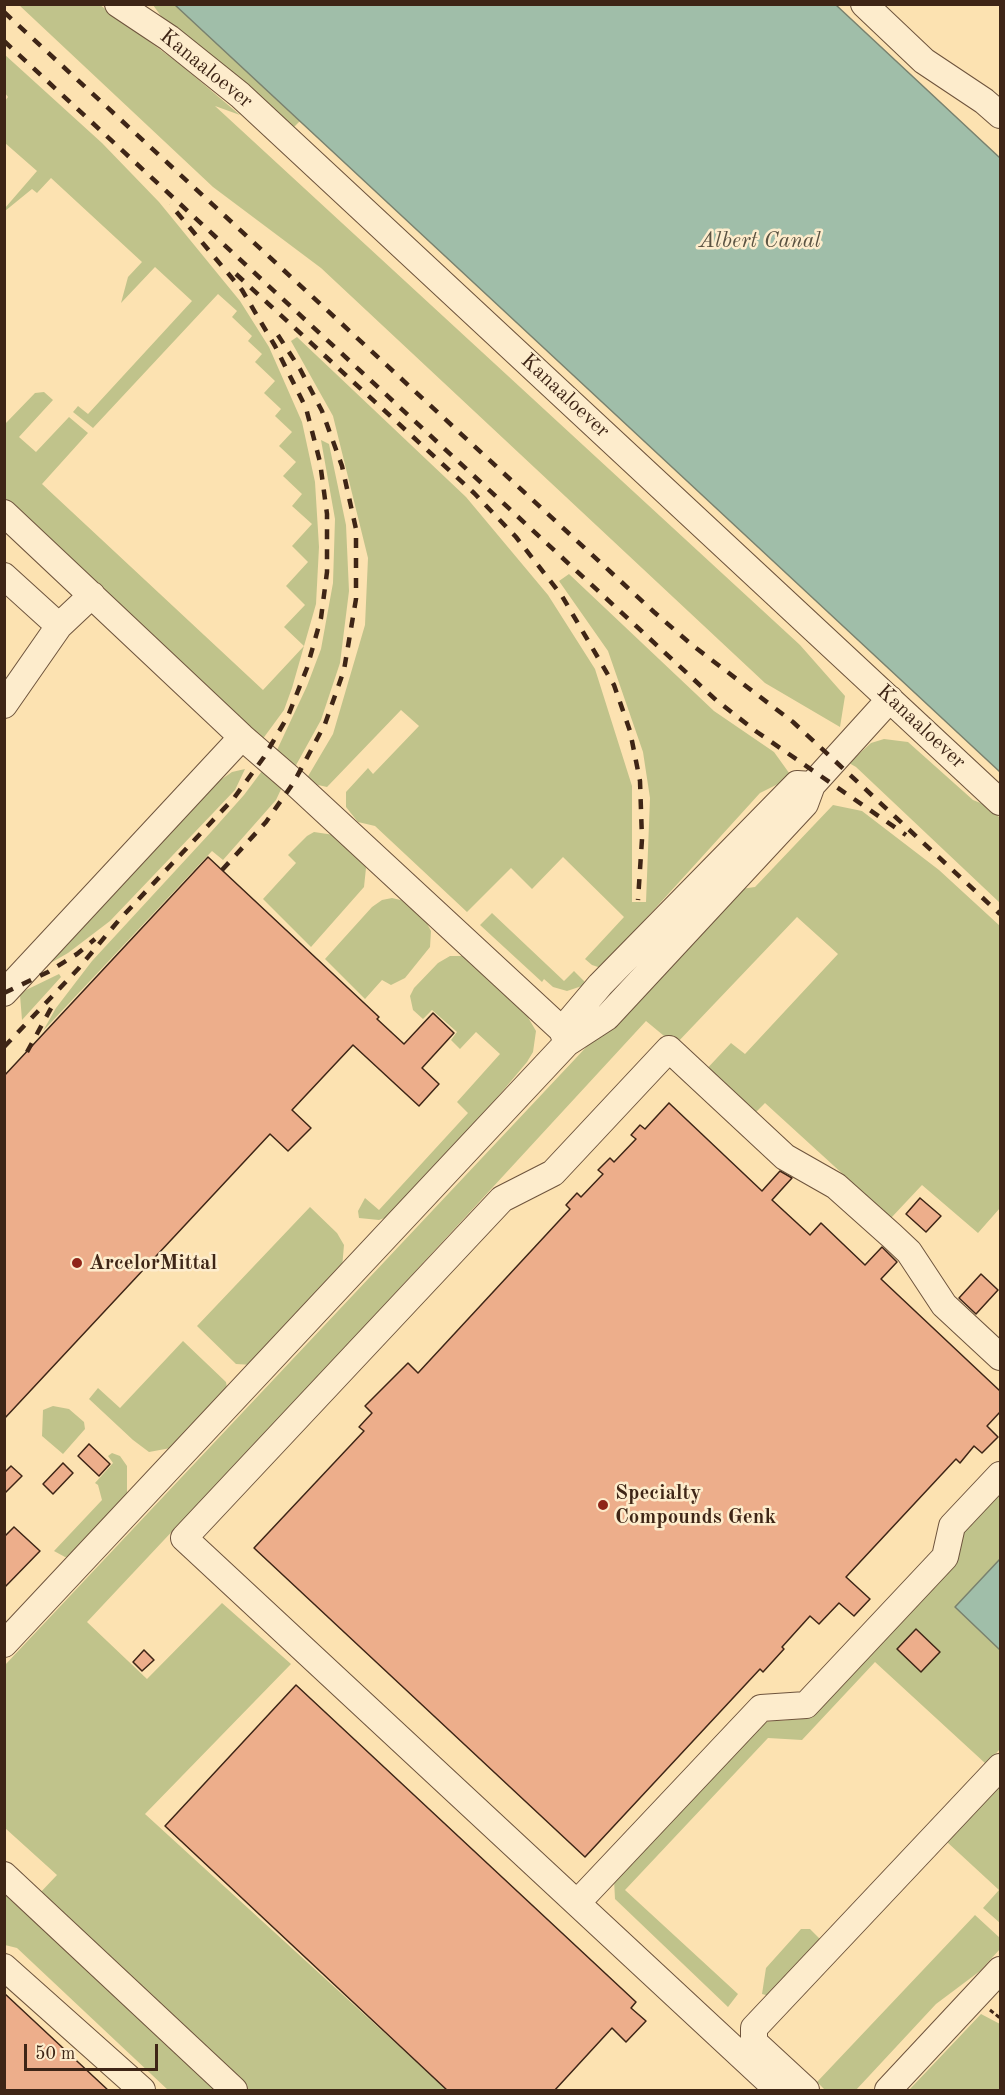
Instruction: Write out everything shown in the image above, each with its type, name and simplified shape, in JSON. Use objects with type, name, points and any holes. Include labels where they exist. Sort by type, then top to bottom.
[{"type":"street","name":"Kanaaloever","points":[[118,4],[142,14],[240,95],[1000,802]]},
{"type":"street","points":[[864,4],[924,61],[984,101],[1000,115]]},
{"type":"street","points":[[4,513],[565,1036]]},
{"type":"street","points":[[4,576],[58,626]]},
{"type":"street","points":[[4,705],[58,626],[92,595]]},
{"type":"street","points":[[565,1036],[607,1017],[805,804],[812,785],[890,699]]},
{"type":"street","points":[[4,993],[242,737]]},
{"type":"street","points":[[4,1644],[565,1036],[600,985],[797,784],[812,785]]},
{"type":"street","points":[[778,2091],[184,1538],[502,1199],[553,1173],[669,1049],[785,1157],[836,1186],[892,1236],[909,1252],[944,1305],[1000,1357]]},
{"type":"street","points":[[577,1903],[761,1708],[806,1705],[945,1557],[952,1526],[1000,1475]]},
{"type":"street","points":[[806,2091],[754,2042],[754,2028],[1000,1767]]},
{"type":"street","points":[[4,1875],[234,2091]]},
{"type":"street","points":[[4,1967],[142,2091]]},
{"type":"street","points":[[888,2091],[1000,1970]]},
{"type":"path","points":[[987,2007],[1000,2018]]},
{"type":"green space","points":[[19,5],[100,5],[181,65],[240,115],[215,106],[800,645],[845,696],[840,727],[765,683],[321,268],[213,187]]},
{"type":"green space","points":[[153,5],[175,5],[300,121],[292,129],[229,70],[166,23]]},
{"type":"green space","points":[[4,54],[102,143],[159,202],[240,301],[269,347],[302,422],[315,482],[319,547],[316,604],[304,646],[284,627],[305,605],[286,586],[308,562],[292,546],[312,524],[292,506],[302,494],[283,476],[296,462],[279,446],[292,432],[275,416],[281,409],[264,393],[275,381],[255,362],[262,354],[248,341],[252,336],[232,317],[237,311],[218,294],[93,428],[73,412],[78,406],[88,414],[192,301],[155,267],[121,303],[128,277],[142,262],[51,178],[37,193],[32,189],[5,211],[5,208],[37,171],[5,143],[5,101],[8,97],[5,93]]},
{"type":"green space","points":[[297,337],[466,497],[548,595],[595,669],[632,786],[632,902],[646,902],[650,798],[643,752],[608,651],[559,581],[569,574],[714,711],[774,752],[792,777],[760,793],[601,968],[585,959],[624,917],[563,857],[532,889],[511,868],[467,912],[375,826],[358,822],[346,807],[346,792],[368,768],[373,774],[419,726],[401,710],[327,787],[318,785],[307,778],[333,734],[365,625],[368,558],[333,416],[291,341]]},
{"type":"green space","points":[[44,392],[53,400],[19,437],[36,452],[69,417],[88,433],[42,484],[263,690],[304,646],[284,710],[262,740],[5,499],[5,424],[35,393]]},
{"type":"green space","points":[[321,440],[329,444],[346,525],[349,591],[340,663],[321,720],[295,767],[277,750],[307,686],[321,649],[333,583],[335,519]]},
{"type":"green space","points":[[884,739],[908,742],[973,800],[988,806],[1000,818],[1000,903],[856,767],[849,763],[871,743]]},
{"type":"green space","points":[[245,769],[235,790],[110,921],[68,953],[47,965],[219,781],[232,772]]},
{"type":"green space","points":[[262,771],[267,772],[283,785],[276,800],[223,860],[212,851],[43,1031],[56,1008],[92,961],[211,832]]},
{"type":"green space","points":[[833,805],[862,811],[939,870],[1000,926],[1000,1208],[978,1233],[922,1185],[891,1218],[765,1103],[750,1118],[702,1074],[731,1043],[745,1054],[838,954],[797,917],[675,1045],[646,1021],[363,1328],[87,1622],[147,1679],[222,1603],[291,1664],[145,1814],[447,2090],[246,2090],[38,1895],[57,1875],[5,1828],[5,1665],[734,890],[755,887]]},
{"type":"green space","points":[[314,832],[334,835],[362,859],[366,868],[364,887],[311,947],[263,899],[296,863],[288,855]]},
{"type":"green space","points":[[392,898],[405,901],[424,918],[431,931],[430,947],[405,978],[391,985],[382,980],[365,999],[325,959],[372,907],[382,900]]},
{"type":"green space","points":[[492,913],[564,981],[574,971],[585,982],[582,986],[567,991],[553,987],[544,979],[542,982],[480,925]]},
{"type":"green space","points":[[450,956],[465,956],[526,1014],[536,1031],[533,1052],[418,1192],[393,1215],[379,1220],[359,1218],[358,1211],[365,1198],[379,1210],[468,1113],[457,1102],[500,1054],[476,1032],[460,1049],[451,1040],[457,1032],[432,1010],[423,1019],[413,1010],[410,996],[414,988],[438,963]]},
{"type":"green space","points":[[59,974],[61,977],[22,1020],[20,995]]},
{"type":"green space","points":[[310,1207],[337,1233],[344,1245],[342,1268],[253,1365],[236,1364],[197,1326]]},
{"type":"green space","points":[[183,1341],[226,1382],[228,1394],[176,1447],[149,1452],[89,1399],[98,1388],[120,1408]]},
{"type":"green space","points":[[53,1406],[69,1409],[84,1422],[85,1429],[63,1454],[42,1436],[43,1410]]},
{"type":"green space","points":[[112,1453],[120,1456],[127,1466],[127,1496],[73,1556],[65,1557],[54,1551],[102,1500],[98,1485],[95,1483],[113,1463],[108,1456]]},
{"type":"green space","points":[[1000,1491],[1000,1749],[986,1764],[875,1662],[802,1740],[768,1738],[625,1890],[738,1994],[728,2007],[615,1899],[614,1879],[762,1722],[802,1719],[957,1555],[962,1531]]},
{"type":"green space","points":[[1000,1784],[1000,1923],[983,1908],[999,1890],[947,1842]]},
{"type":"green space","points":[[4,1894],[218,2090],[168,2090],[17,1948],[5,1945]]},
{"type":"green space","points":[[975,1915],[1000,1938],[1000,1949],[980,1971],[936,2004],[856,2090],[825,2090],[817,2082]]},
{"type":"green space","points":[[801,1929],[810,1929],[822,1941],[770,1996],[762,1994],[766,1968]]},
{"type":"green space","points":[[981,2014],[1000,2024],[1000,2090],[909,2090]]},
{"type":"water","name":"Albert Canal","points":[[175,5],[836,5],[1000,158],[1000,772]]},
{"type":"water","points":[[1000,1559],[1000,1650],[955,1607]]},
{"type":"building","name":"ArcelorMittal","points":[[208,857],[379,1017],[377,1019],[404,1044],[433,1013],[454,1033],[422,1068],[439,1084],[419,1106],[353,1045],[292,1110],[311,1128],[288,1151],[270,1134],[4,1419],[4,1076]]},
{"type":"building","name":"Specialty Compounds Genk","points":[[669,1103],[762,1191],[780,1171],[792,1178],[772,1200],[810,1235],[821,1223],[865,1265],[882,1247],[897,1262],[881,1279],[1000,1391],[1000,1412],[987,1426],[998,1437],[982,1453],[974,1446],[960,1463],[956,1459],[846,1577],[870,1599],[854,1616],[839,1603],[819,1624],[810,1616],[763,1672],[760,1669],[585,1857],[254,1548],[364,1431],[359,1427],[372,1413],[365,1406],[408,1363],[418,1373],[570,1209],[566,1205],[577,1193],[581,1197],[603,1174],[598,1170],[610,1158],[614,1162],[636,1139],[631,1135],[640,1125],[645,1129]]},
{"type":"building","points":[[920,1198],[941,1216],[926,1232],[906,1214]]},
{"type":"building","points":[[981,1274],[998,1290],[976,1314],[959,1298]]},
{"type":"building","points":[[89,1444],[110,1464],[99,1476],[78,1456]]},
{"type":"building","points":[[63,1463],[73,1473],[53,1494],[43,1484]]},
{"type":"building","points":[[11,1466],[22,1476],[4,1494],[4,1473]]},
{"type":"building","points":[[14,1527],[40,1551],[4,1588],[4,1537]]},
{"type":"building","points":[[916,1629],[940,1652],[921,1672],[897,1649]]},
{"type":"building","points":[[144,1650],[154,1660],[142,1671],[133,1662]]},
{"type":"building","points":[[296,1685],[636,2002],[631,2008],[646,2021],[626,2042],[612,2028],[554,2091],[448,2091],[165,1826]]},
{"type":"building","points":[[4,1993],[109,2091],[4,2091]]},
{"type":"railway","points":[[4,12],[654,612],[692,645],[793,722],[1000,914]]},
{"type":"railway","points":[[4,41],[716,700],[757,732],[906,835]]},
{"type":"railway","points":[[4,1047],[234,798],[264,757],[288,716],[307,668],[321,618],[327,572],[327,514],[320,462],[306,408],[275,346],[242,290],[170,204]]},
{"type":"railway","points":[[236,274],[474,493],[516,537],[562,596],[614,685],[630,731],[640,781],[642,839],[638,900]]},
{"type":"railway","points":[[222,870],[266,822],[294,782],[325,724],[344,670],[356,599],[356,529],[342,466],[322,411],[300,369],[276,332]]},
{"type":"railway","points":[[4,993],[48,972],[77,954],[95,939]]},
{"type":"railway","points":[[27,1052],[55,1001]]},
{"type":"place","name":"ArcelorMittal","points":[[77,1263]]},
{"type":"place","name":"Specialty Compounds Genk","points":[[603,1505]]}]
